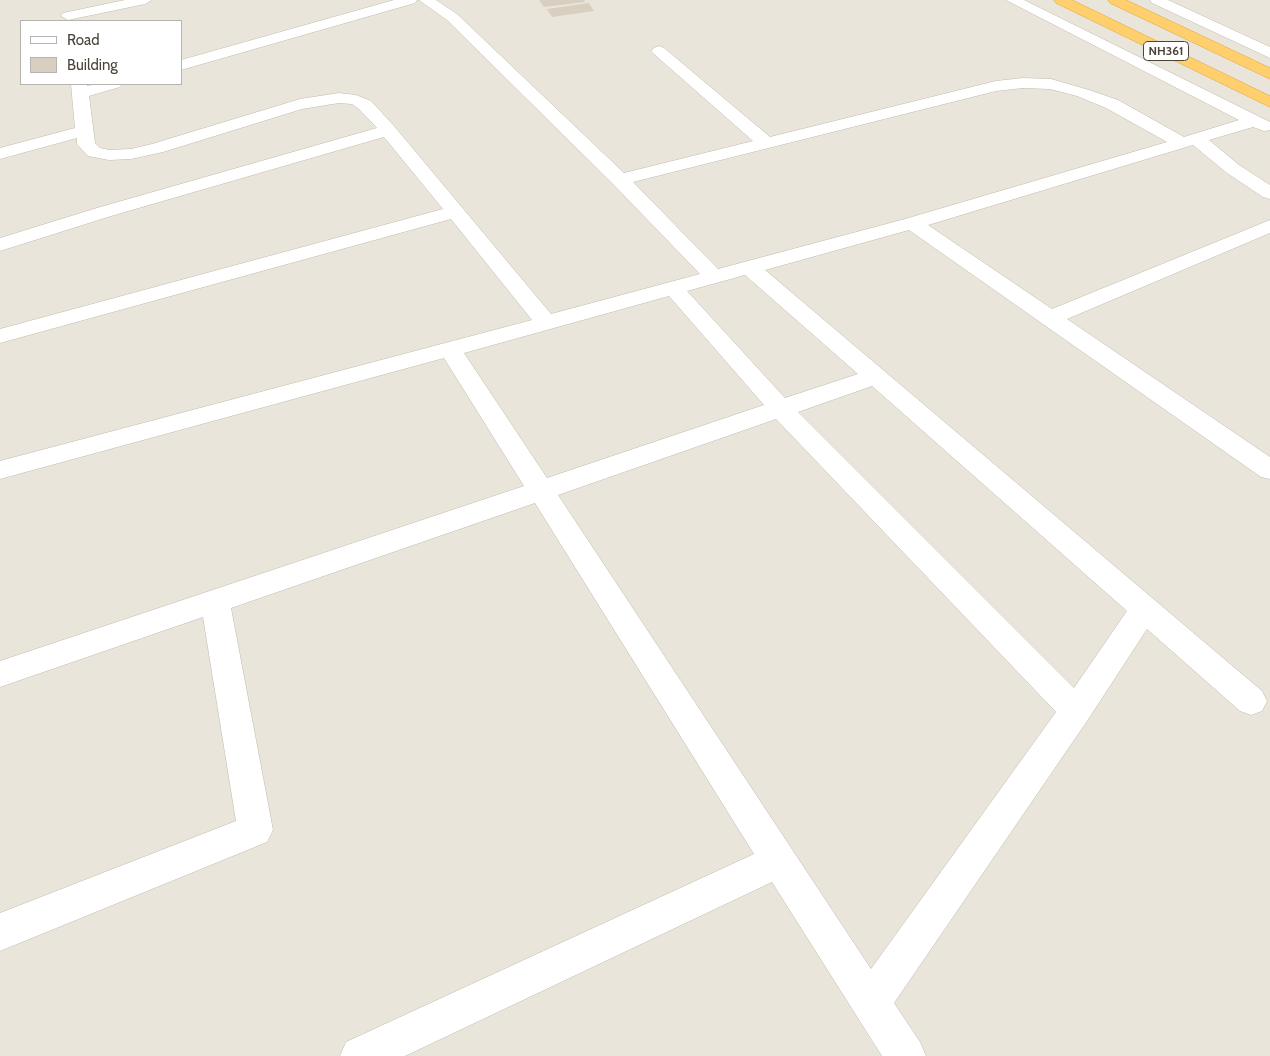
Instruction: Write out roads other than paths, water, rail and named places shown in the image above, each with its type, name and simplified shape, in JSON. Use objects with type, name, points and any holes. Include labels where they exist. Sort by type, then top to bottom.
[{"type":"highway","name":"NH361","points":[[1061,0],[1270,102]]},
{"type":"highway","name":"NH361","points":[[1115,0],[1270,74]]},
{"type":"street","points":[[61,0],[68,18],[145,0]]},
{"type":"street","points":[[182,65],[410,0]]},
{"type":"street","points":[[426,0],[452,17],[620,180],[714,277]]},
{"type":"street","points":[[1013,0],[1262,125]]},
{"type":"street","points":[[1157,0],[1270,53]]},
{"type":"street","points":[[659,52],[766,143]]},
{"type":"street","points":[[620,180],[996,86],[1023,83],[1051,84],[1112,104],[1190,141],[1270,193]]},
{"type":"street","points":[[106,85],[80,88],[86,144],[94,152],[109,156],[131,154],[300,104],[339,98],[356,100],[364,105],[388,130],[547,324]]},
{"type":"street","points":[[0,470],[750,268],[912,223],[1190,141],[1262,125]]},
{"type":"street","points":[[0,246],[104,212],[388,130]]},
{"type":"street","points":[[0,154],[84,131]]},
{"type":"street","points":[[0,336],[455,212]]},
{"type":"street","points":[[912,223],[1270,470]]},
{"type":"street","points":[[1051,318],[1270,226]]},
{"type":"street","points":[[750,268],[1251,701]]},
{"type":"street","points":[[674,288],[780,408],[1076,711]]},
{"type":"street","points":[[450,349],[778,861],[906,1056]]},
{"type":"street","points":[[0,674],[874,377]]},
{"type":"street","points":[[0,932],[255,830],[215,600]]},
{"type":"street","points":[[870,1003],[1076,711],[1144,610]]},
{"type":"street","points":[[360,1056],[778,861]]}]
